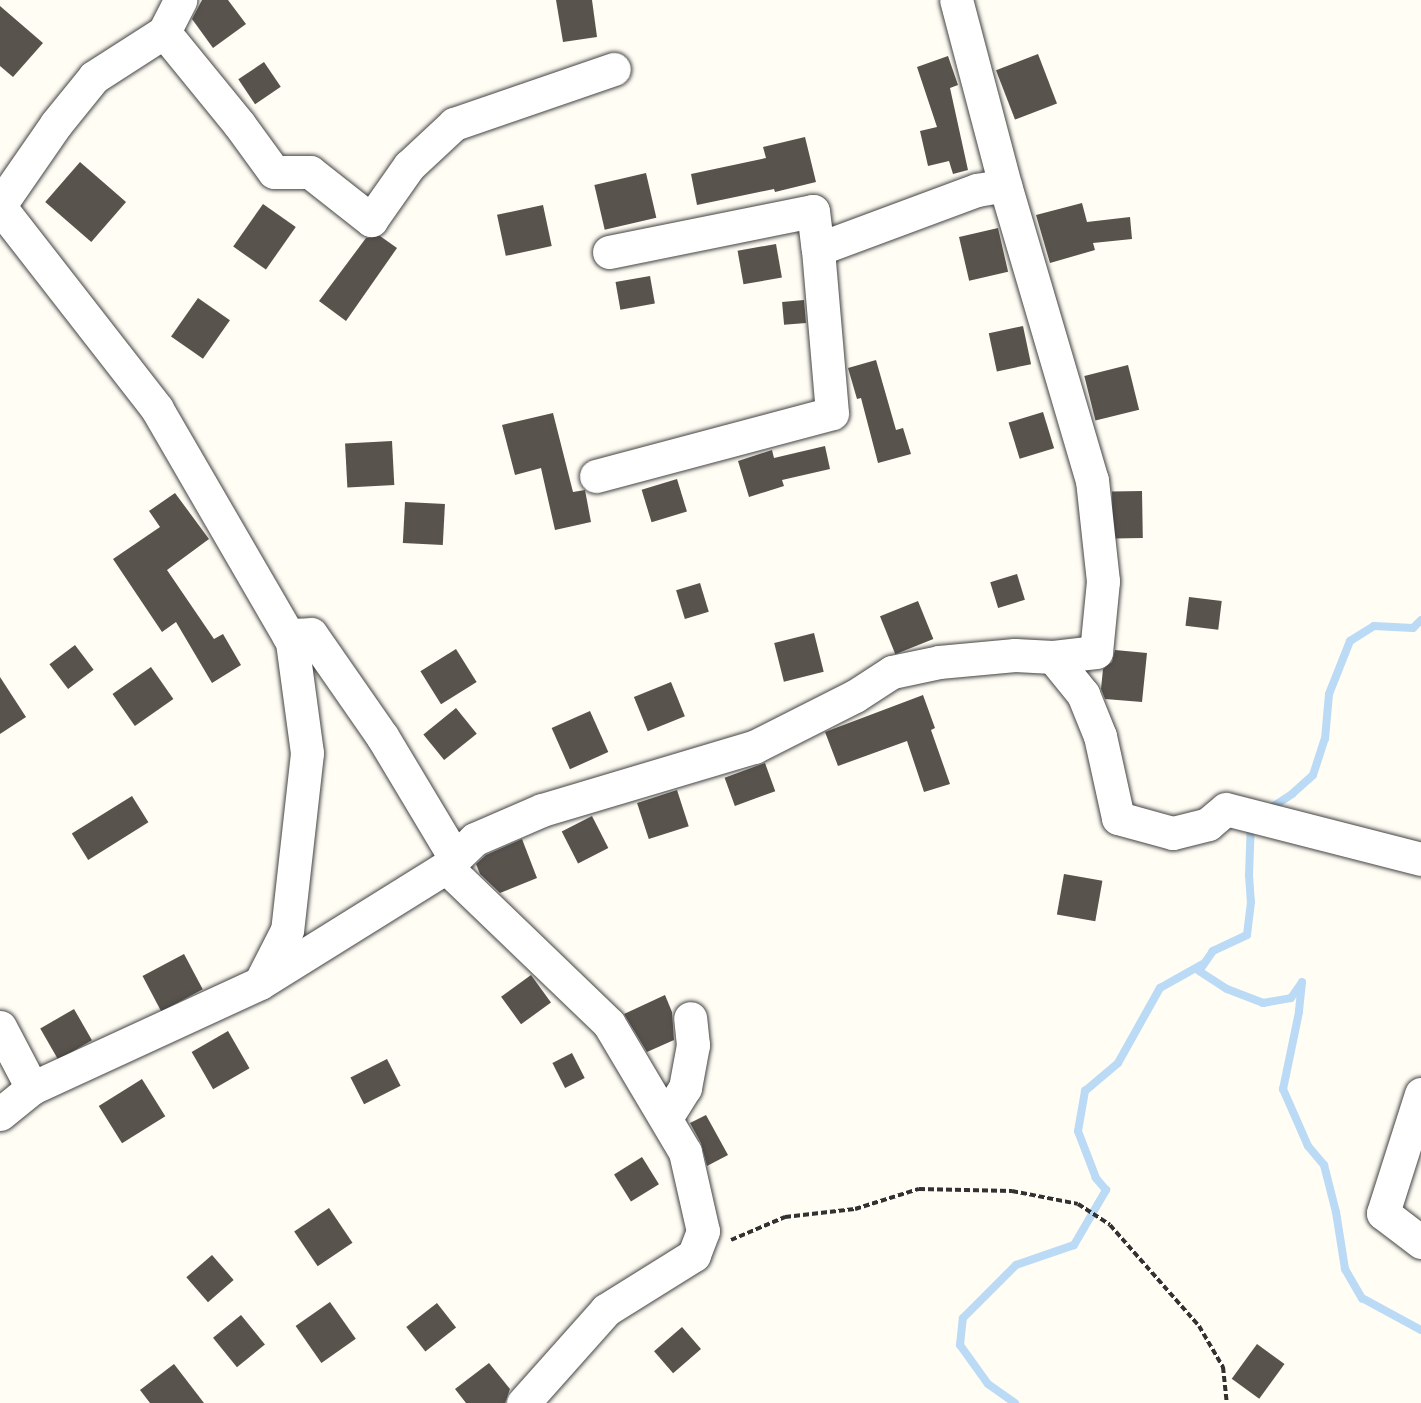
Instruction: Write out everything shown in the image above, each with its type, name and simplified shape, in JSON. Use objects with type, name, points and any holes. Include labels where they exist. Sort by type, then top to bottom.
[{"type":"street","points":[[180,0],[164,32],[94,76],[56,124],[0,206],[156,409],[292,642],[307,753],[288,930],[260,983]]},
{"type":"street","points":[[0,1114],[32,1088],[260,983],[450,863],[475,839],[542,810],[754,747],[855,696],[892,672],[939,662],[1005,656],[1053,657],[1096,652],[1103,580],[1092,480],[1005,185],[956,0]]},
{"type":"street","points":[[164,32],[239,124],[274,172],[310,172],[370,219],[409,166],[454,124],[614,69]]},
{"type":"street","points":[[818,249],[977,190],[1005,185]]},
{"type":"street","points":[[596,476],[832,413],[813,211],[609,252]]},
{"type":"street","points":[[288,635],[311,634],[382,736],[450,863],[609,1024],[685,1152],[703,1231],[694,1255],[606,1310],[524,1403]]},
{"type":"street","points":[[1053,657],[1083,694],[1100,736],[1118,818],[1173,833],[1208,824],[1226,809],[1421,859]]},
{"type":"street","points":[[666,1118],[685,1088],[693,1045],[690,1018]]},
{"type":"street","points":[[0,1027],[32,1088]]},
{"type":"street","points":[[1421,1094],[1383,1213],[1421,1242]]},
{"type":"path","points":[[694,1255],[785,1217],[855,1209],[919,1189],[1012,1191],[1078,1204],[1110,1225],[1199,1326],[1223,1367],[1227,1403]]},
{"type":"building","points":[[202,0],[228,0],[246,24],[213,48],[192,19]]},
{"type":"building","points":[[556,0],[592,0],[597,37],[563,42]]},
{"type":"building","points":[[0,6],[43,43],[13,77],[0,66]]},
{"type":"building","points":[[1038,54],[1057,103],[1015,120],[996,70]]},
{"type":"building","points":[[948,56],[958,85],[950,88],[968,170],[953,174],[949,161],[928,166],[920,131],[937,127],[917,67]]},
{"type":"building","points":[[264,62],[281,87],[255,104],[238,79]]},
{"type":"building","points":[[805,137],[816,182],[775,192],[774,189],[697,205],[691,174],[766,158],[763,147]]},
{"type":"building","points":[[80,162],[126,202],[91,242],[45,202]]},
{"type":"building","points":[[646,173],[656,218],[605,230],[594,185]]},
{"type":"building","points":[[1082,203],[1087,222],[1130,217],[1132,239],[1093,243],[1095,250],[1050,263],[1036,215]]},
{"type":"building","points":[[263,204],[296,227],[266,270],[233,247]]},
{"type":"building","points":[[543,205],[552,246],[506,256],[497,215]]},
{"type":"building","points":[[998,228],[1008,272],[969,281],[959,237]]},
{"type":"building","points":[[380,236],[397,248],[346,321],[319,301],[366,238]]},
{"type":"building","points":[[776,244],[782,277],[743,284],[738,251]]},
{"type":"building","points":[[650,276],[655,304],[620,310],[616,282]]},
{"type":"building","points":[[198,298],[230,320],[203,359],[171,337]]},
{"type":"building","points":[[804,300],[806,323],[784,325],[782,302]]},
{"type":"building","points":[[1023,326],[1031,364],[997,371],[989,333]]},
{"type":"building","points":[[876,360],[896,430],[903,428],[911,454],[878,463],[861,398],[857,399],[848,368]]},
{"type":"building","points":[[1128,365],[1139,410],[1095,421],[1084,376]]},
{"type":"building","points":[[1043,412],[1054,448],[1020,459],[1009,423]]},
{"type":"building","points":[[553,413],[573,492],[585,490],[591,522],[555,530],[541,468],[515,475],[502,425]]},
{"type":"building","points":[[392,441],[394,485],[347,487],[345,443]]},
{"type":"building","points":[[825,446],[830,469],[782,480],[784,486],[749,497],[738,461],[772,450],[774,458]]},
{"type":"building","points":[[677,479],[687,512],[652,522],[642,490]]},
{"type":"building","points":[[1142,491],[1143,538],[1113,539],[1112,492]]},
{"type":"building","points":[[175,493],[209,539],[167,570],[214,639],[223,634],[241,665],[212,683],[176,622],[162,632],[113,559],[160,527],[149,511]]},
{"type":"building","points":[[405,502],[445,504],[443,545],[403,543]]},
{"type":"building","points":[[1017,574],[1025,600],[998,608],[990,582]]},
{"type":"building","points":[[700,583],[709,612],[685,619],[676,590]]},
{"type":"building","points":[[1189,597],[1222,601],[1218,630],[1185,626]]},
{"type":"building","points":[[918,601],[933,639],[895,654],[880,616]]},
{"type":"building","points":[[814,633],[824,672],[784,682],[774,643]]},
{"type":"building","points":[[75,645],[94,670],[68,689],[49,664]]},
{"type":"building","points":[[456,649],[477,682],[441,704],[420,671]]},
{"type":"building","points":[[1115,650],[1147,653],[1142,702],[1105,699],[1101,689],[1103,669],[1112,662]]},
{"type":"building","points":[[151,667],[173,699],[135,726],[112,694]]},
{"type":"building","points":[[0,677],[26,717],[0,734]]},
{"type":"building","points":[[671,682],[685,716],[648,731],[634,697]]},
{"type":"building","points":[[923,695],[935,728],[931,730],[950,784],[924,792],[907,741],[838,766],[825,732]]},
{"type":"building","points":[[456,708],[477,734],[444,760],[423,734]]},
{"type":"building","points":[[590,711],[608,752],[570,769],[552,728]]},
{"type":"building","points":[[765,763],[775,791],[735,806],[725,778]]},
{"type":"building","points":[[677,790],[689,826],[649,839],[637,803]]},
{"type":"building","points":[[132,796],[148,822],[88,860],[72,834]]},
{"type":"building","points":[[592,816],[608,848],[578,864],[562,831]]},
{"type":"building","points":[[522,839],[537,878],[500,893],[480,874],[476,864],[486,855]]},
{"type":"building","points":[[1064,874],[1102,881],[1095,921],[1057,914]]},
{"type":"building","points":[[184,954],[203,989],[161,1011],[143,976]]},
{"type":"building","points":[[531,975],[551,1003],[521,1024],[501,997]]},
{"type":"building","points":[[665,995],[672,1012],[674,1040],[647,1052],[624,1014]]},
{"type":"building","points":[[74,1009],[92,1040],[58,1060],[40,1028]]},
{"type":"building","points":[[228,1031],[250,1068],[213,1089],[192,1052]]},
{"type":"building","points":[[572,1053],[585,1078],[565,1088],[552,1063]]},
{"type":"building","points":[[387,1059],[401,1086],[364,1104],[350,1078]]},
{"type":"building","points":[[142,1079],[165,1116],[122,1143],[99,1106]]},
{"type":"building","points":[[706,1115],[728,1155],[707,1166],[701,1143],[690,1123]]},
{"type":"building","points":[[642,1157],[659,1184],[631,1202],[614,1174]]},
{"type":"building","points":[[329,1208],[352,1243],[318,1266],[294,1231]]},
{"type":"building","points":[[212,1255],[234,1280],[208,1302],[186,1277]]},
{"type":"building","points":[[330,1302],[356,1339],[321,1363],[296,1326]]},
{"type":"building","points":[[437,1303],[456,1327],[425,1351],[406,1327]]},
{"type":"building","points":[[241,1315],[265,1345],[237,1367],[213,1338]]},
{"type":"building","points":[[682,1327],[701,1349],[673,1373],[654,1351]]},
{"type":"building","points":[[1257,1344],[1285,1364],[1259,1399],[1232,1379]]},
{"type":"building","points":[[489,1363],[510,1389],[505,1403],[466,1403],[455,1389]]},
{"type":"building","points":[[174,1364],[204,1403],[150,1403],[140,1390]]},
{"type":"waterway","points":[[1266,811],[1292,794],[1313,775],[1325,739],[1329,694],[1350,641],[1374,626],[1413,628],[1421,620]]},
{"type":"waterway","points":[[1251,821],[1249,875],[1251,902],[1247,935],[1213,951],[1199,971],[1227,989],[1263,1003],[1291,998],[1302,982],[1299,1012],[1283,1089],[1308,1146],[1324,1165],[1336,1212],[1345,1269],[1362,1298],[1421,1330]]},
{"type":"waterway","points":[[1015,1403],[988,1384],[960,1345],[963,1318],[1016,1265],[1074,1245],[1106,1190],[1096,1178],[1078,1131],[1085,1091],[1118,1063],[1160,988],[1203,964]]}]
